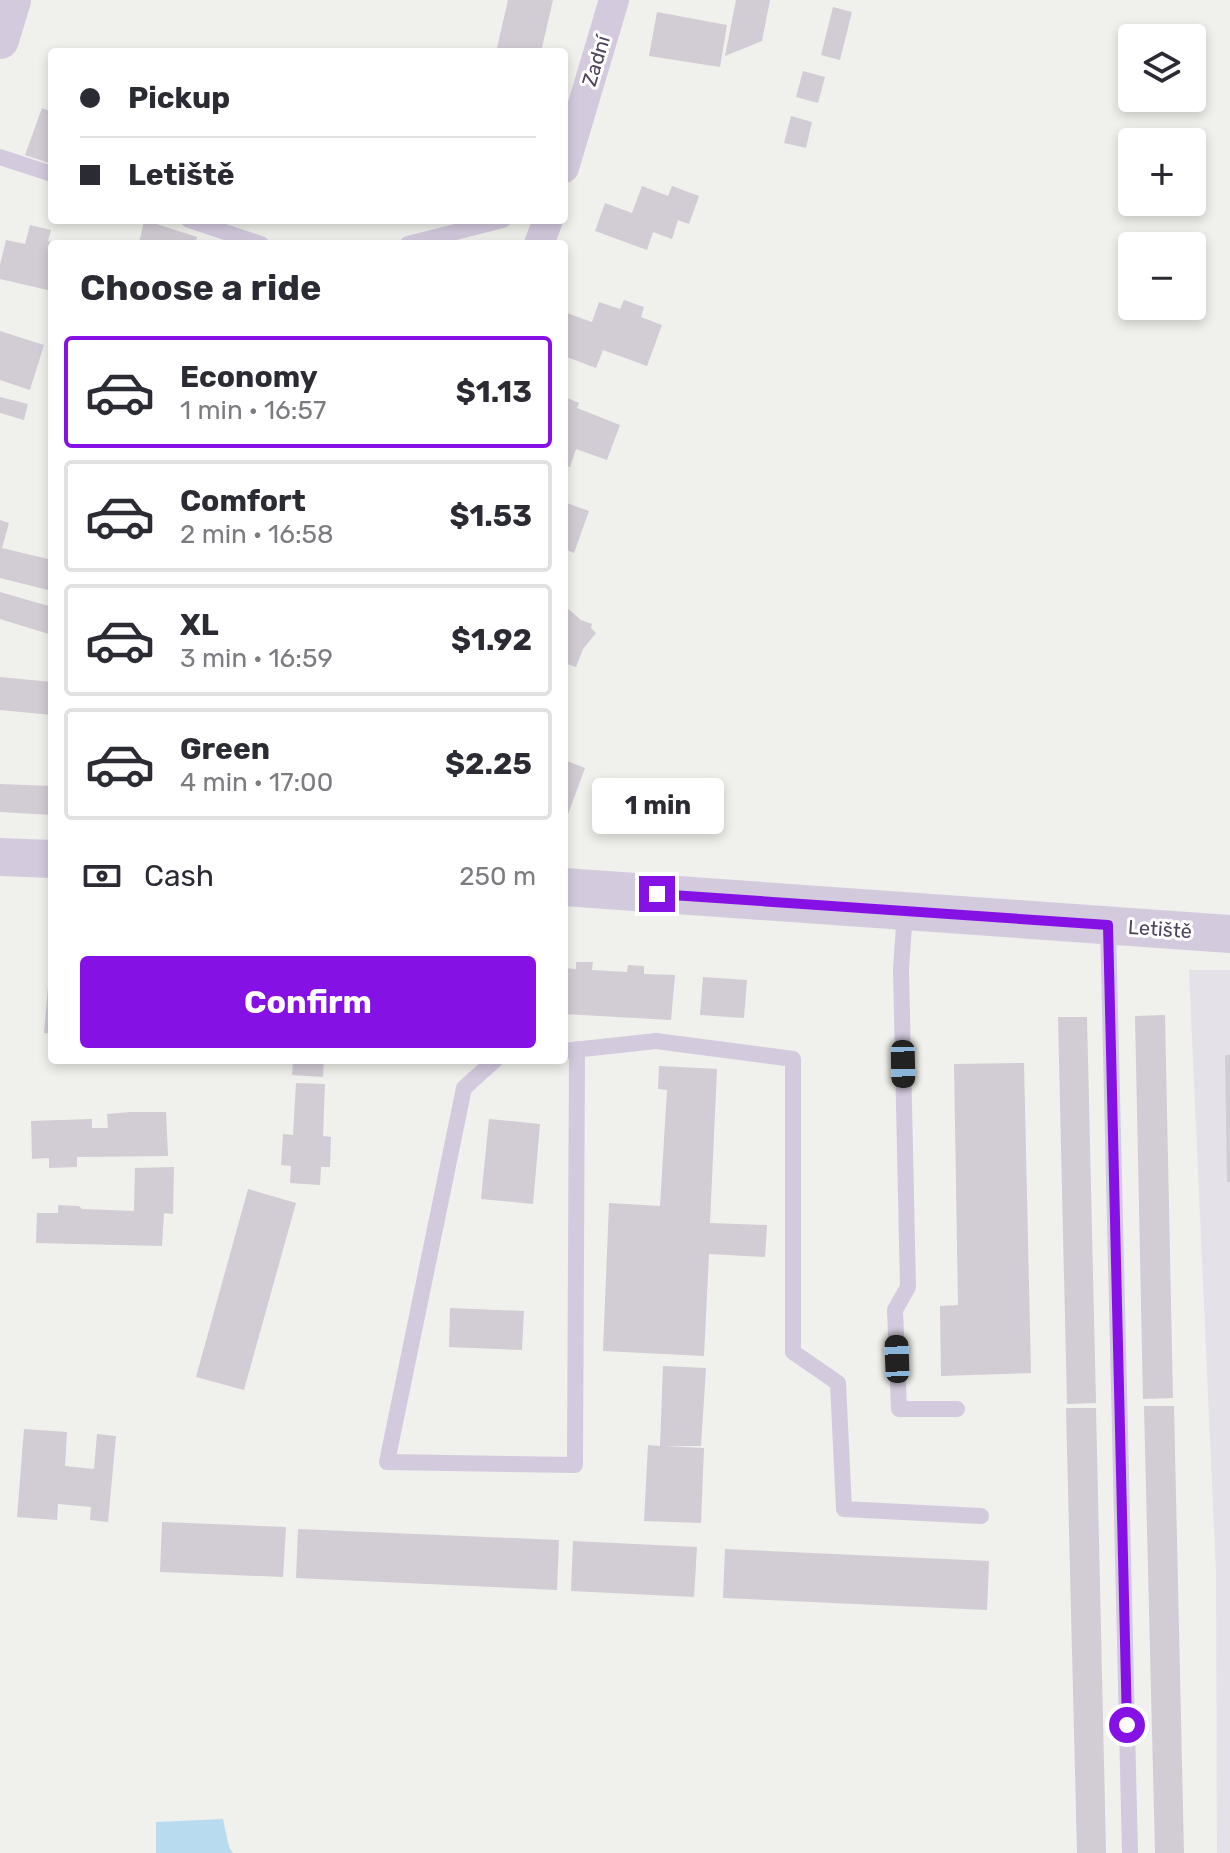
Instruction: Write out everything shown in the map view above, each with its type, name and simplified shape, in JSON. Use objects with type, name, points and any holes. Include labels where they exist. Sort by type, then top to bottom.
[{"type":"street","points":[[0,40],[12,0]]},
{"type":"street","name":"Zadní","points":[[568,155],[614,0]]},
{"type":"street","points":[[0,857],[48,859]]},
{"type":"street","name":"Letiště","points":[[568,887],[1230,934]]},
{"type":"lane","points":[[0,157],[48,173]]},
{"type":"lane","points":[[201,224],[249,240]]},
{"type":"lane","points":[[424,240],[487,224]]},
{"type":"lane","points":[[905,911],[901,969],[908,1287],[895,1310],[899,1409],[957,1409]]},
{"type":"lane","points":[[1108,925],[1130,1853]]},
{"type":"lane","points":[[491,1064],[464,1088],[387,1462],[575,1465],[570,1050],[656,1041],[793,1059],[793,1352],[838,1383],[844,1509],[981,1516]]},
{"type":"shaded area","points":[[1189,970],[1230,970],[1230,1853],[1217,1853],[1216,1573]]},
{"type":"shaded area","points":[[223,1819],[233,1853],[156,1853],[156,1822]]},
{"type":"building","points":[[508,0],[553,0],[542,48],[497,48]]},
{"type":"building","points":[[736,0],[770,0],[762,41],[725,56]]},
{"type":"building","points":[[833,7],[852,12],[840,60],[821,55]]},
{"type":"building","points":[[657,12],[727,25],[720,67],[649,56]]},
{"type":"building","points":[[803,71],[825,77],[818,103],[796,97]]},
{"type":"building","points":[[42,108],[48,110],[48,163],[25,155]]},
{"type":"building","points":[[791,116],[812,122],[806,148],[784,143]]},
{"type":"building","points":[[642,186],[668,196],[672,186],[699,196],[689,224],[678,220],[672,239],[653,232],[647,250],[595,231],[605,203],[632,213]]},
{"type":"building","points":[[143,224],[156,224],[197,237],[196,240],[140,240]]},
{"type":"building","points":[[30,225],[51,230],[48,240],[48,290],[0,279],[6,240],[25,244]]},
{"type":"building","points":[[624,300],[644,307],[641,317],[662,325],[647,366],[603,350],[596,368],[568,358],[568,313],[592,322],[599,302],[620,309]]},
{"type":"building","points":[[0,331],[44,345],[30,390],[0,380]]},
{"type":"building","points":[[0,397],[28,404],[24,420],[0,413]]},
{"type":"building","points":[[568,398],[579,403],[577,408],[620,425],[607,460],[576,449],[570,467]]},
{"type":"building","points":[[568,503],[589,511],[574,553],[568,551]]},
{"type":"building","points":[[0,520],[9,523],[2,548],[48,559],[48,590],[0,578]]},
{"type":"building","points":[[0,592],[48,606],[48,634],[0,619]]},
{"type":"building","points":[[568,609],[581,620],[592,624],[591,628],[596,633],[583,649],[576,667],[568,664]]},
{"type":"building","points":[[0,677],[48,682],[48,715],[0,710]]},
{"type":"building","points":[[568,762],[585,768],[568,814]]},
{"type":"building","points":[[0,784],[48,786],[48,815],[0,812]]},
{"type":"building","points":[[576,962],[593,962],[592,970],[627,972],[628,965],[644,966],[644,974],[675,975],[671,1020],[568,1014],[568,968],[576,969]]},
{"type":"building","points":[[703,977],[747,980],[744,1018],[700,1015]]},
{"type":"building","points":[[48,987],[48,1034],[44,1033]]},
{"type":"building","points":[[1165,1015],[1173,1398],[1143,1399],[1135,1016]]},
{"type":"building","points":[[1058,1017],[1087,1017],[1096,1403],[1067,1404]]},
{"type":"building","points":[[1225,1055],[1230,1055],[1230,1182],[1227,1182]]},
{"type":"building","points":[[1024,1063],[1031,1373],[941,1376],[940,1306],[958,1305],[954,1064]]},
{"type":"building","points":[[293,1064],[324,1064],[323,1077],[292,1075]]},
{"type":"building","points":[[659,1066],[717,1069],[710,1223],[767,1225],[765,1257],[709,1254],[704,1356],[603,1351],[609,1203],[660,1206],[667,1090],[658,1089]]},
{"type":"building","points":[[296,1083],[325,1084],[323,1136],[331,1137],[330,1167],[321,1167],[320,1185],[290,1183],[291,1166],[281,1165],[283,1134],[293,1135]]},
{"type":"building","points":[[166,1112],[168,1156],[77,1157],[77,1167],[49,1168],[49,1158],[32,1159],[31,1121],[92,1119],[92,1128],[108,1128],[107,1114]]},
{"type":"building","points":[[489,1119],[540,1124],[533,1204],[481,1199]]},
{"type":"building","points":[[174,1167],[173,1214],[164,1213],[162,1246],[36,1243],[37,1213],[58,1213],[58,1205],[134,1211],[135,1168]]},
{"type":"building","points":[[248,1189],[296,1203],[244,1390],[196,1377]]},
{"type":"building","points":[[450,1308],[524,1311],[522,1350],[449,1347]]},
{"type":"building","points":[[663,1366],[706,1368],[701,1446],[665,1446],[704,1448],[701,1523],[644,1521],[648,1445],[660,1446]]},
{"type":"building","points":[[1144,1406],[1174,1406],[1184,1853],[1155,1853]]},
{"type":"building","points":[[1066,1408],[1096,1408],[1106,1853],[1077,1853]]},
{"type":"building","points":[[24,1429],[67,1432],[65,1466],[94,1469],[97,1434],[116,1436],[108,1522],[90,1520],[91,1507],[58,1504],[57,1520],[17,1517]]},
{"type":"building","points":[[162,1522],[286,1527],[283,1577],[160,1572]]},
{"type":"building","points":[[298,1529],[559,1540],[557,1590],[296,1578]]},
{"type":"building","points":[[573,1541],[697,1547],[694,1597],[571,1591]]},
{"type":"building","points":[[725,1549],[989,1561],[987,1610],[723,1598]]},
{"type":"route","points":[[657,894],[1108,925],[1127,1725]]}]
